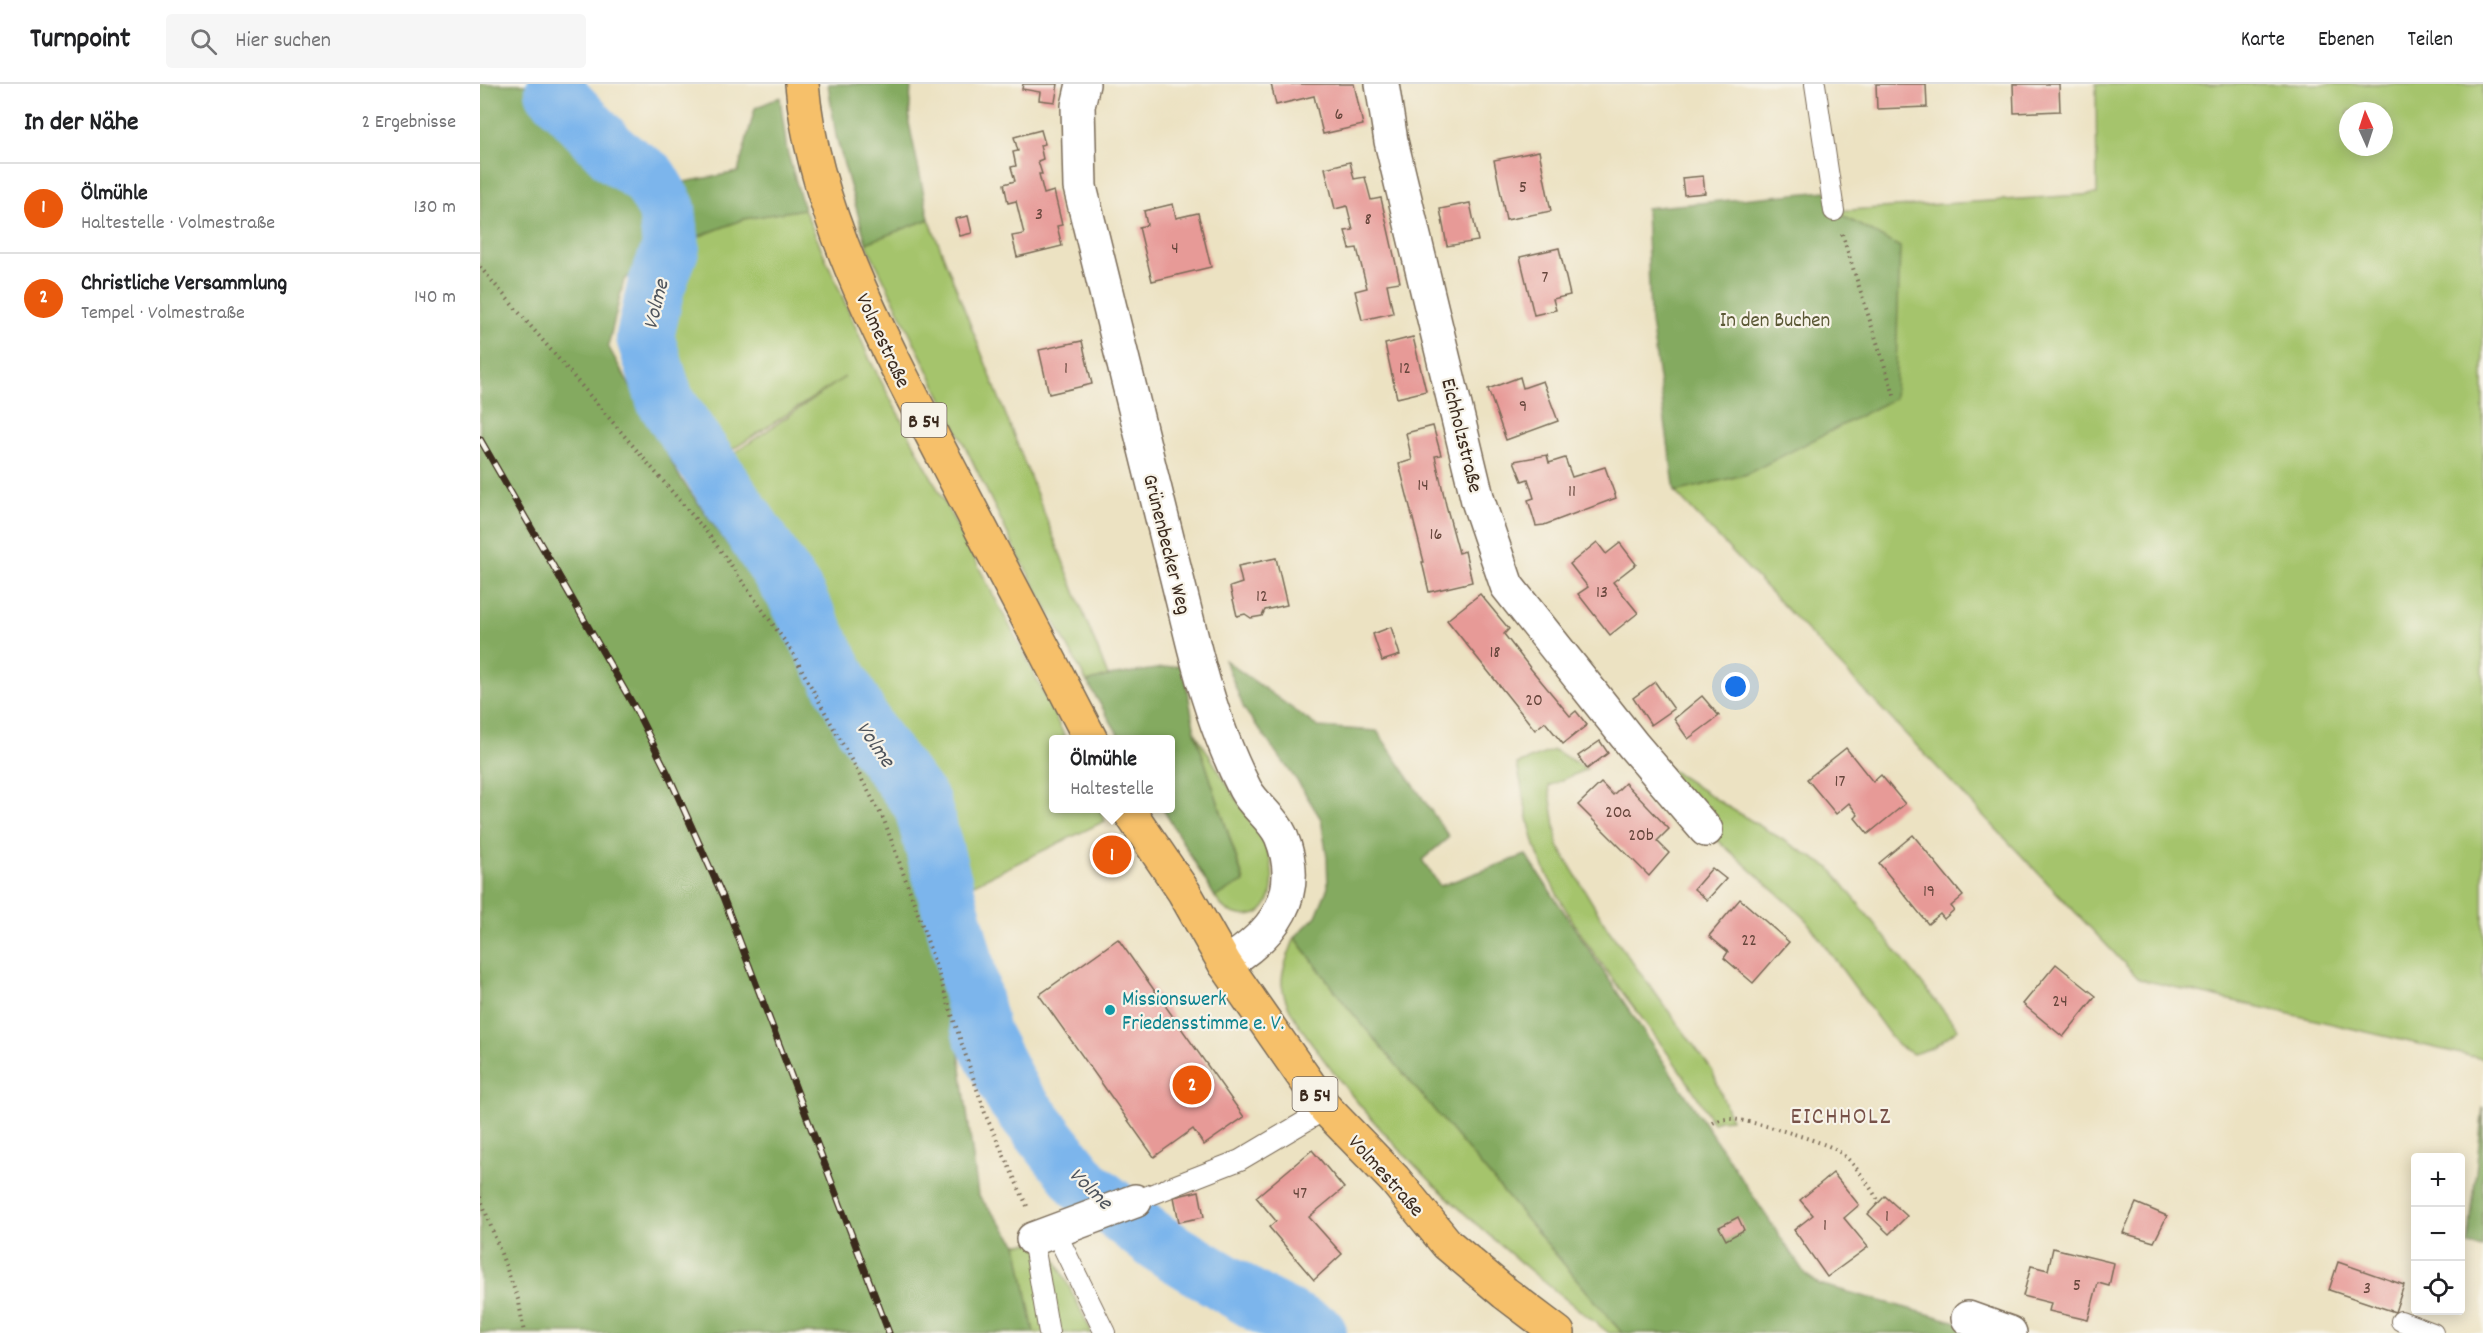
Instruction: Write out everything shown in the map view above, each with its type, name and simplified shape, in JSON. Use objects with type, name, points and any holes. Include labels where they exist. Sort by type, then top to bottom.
[{"type":"main road","name":"Volmestraße","points":[[802,84],[818,174],[858,284],[894,364],[1088,735]]},
{"type":"main road","name":"Volmestraße","points":[[1130,813],[1184,892],[1225,964],[1326,1109],[1394,1179],[1447,1244],[1505,1293],[1558,1333]]},
{"type":"street","name":"Grünenbecker Weg","points":[[1083,84],[1078,106],[1080,187],[1204,685],[1246,790],[1280,835],[1288,864],[1288,894],[1270,929],[1248,950],[1225,964]]},
{"type":"street","name":"Eichholzstraße","points":[[1382,84],[1391,141],[1478,501],[1507,586],[1530,618],[1633,745],[1706,830]]},
{"type":"street","points":[[1054,1231],[1135,1202]]},
{"type":"street","points":[[1968,1318],[2010,1333]]},
{"type":"lane","points":[[1815,84],[1834,211]]},
{"type":"lane","points":[[1135,1202],[1240,1160],[1326,1109]]},
{"type":"lane","points":[[1049,1333],[1054,1231]]},
{"type":"lane","points":[[1054,1231],[1105,1333]]},
{"type":"lane","points":[[2401,1321],[2433,1333]]},
{"type":"path","points":[[1834,211],[1895,398]]},
{"type":"path","points":[[480,267],[710,536],[791,650],[884,820],[986,1116],[1026,1203],[1054,1231]]},
{"type":"path","points":[[1713,1123],[1731,1119],[1779,1131],[1834,1149],[1862,1173],[1878,1200]]},
{"type":"path","points":[[480,1197],[519,1302],[524,1333]]},
{"type":"green space","points":[[480,84],[568,84],[566,111],[561,116],[636,191],[738,172],[755,108],[780,97],[787,151],[804,209],[744,219],[671,247],[624,280],[608,346],[681,479],[796,640],[903,819],[947,962],[978,1195],[1017,1244],[1034,1333],[480,1333]]},
{"type":"green space","points":[[828,84],[911,84],[909,123],[929,219],[866,243],[836,136]]},
{"type":"green space","points":[[2096,84],[2483,84],[2483,1059],[2139,979],[1675,492],[1747,474],[1834,211],[2097,194]]},
{"type":"green space","name":"In den Buchen","points":[[1826,191],[1834,211],[1900,247],[1895,398],[1747,474],[1675,492],[1650,315],[1646,208]]},
{"type":"green space","points":[[804,209],[870,360],[1027,659],[1064,735],[1049,735],[1049,813],[1101,813],[1105,821],[976,883],[958,888],[941,807],[874,731],[858,684],[733,454],[845,377],[696,473],[653,395],[656,340],[669,288],[671,247],[744,219]]},
{"type":"green space","points":[[929,219],[1108,676],[1087,682],[1017,553],[866,243]]},
{"type":"green space","points":[[1225,660],[1318,727],[1377,731],[1449,837],[1422,860],[1440,886],[1526,855],[1805,1274],[1819,1284],[1997,1333],[1622,1333],[1345,1004],[1295,937],[1316,916],[1328,887],[1327,858],[1321,819],[1298,782],[1244,709]]},
{"type":"green space","points":[[1183,665],[1195,732],[1244,882],[1215,897],[1165,813],[1175,813],[1175,735],[1119,735],[1087,682],[1108,676]]},
{"type":"green space","points":[[1195,732],[1268,852],[1272,869],[1270,898],[1266,906],[1251,915],[1232,913],[1215,897],[1244,881]]},
{"type":"green space","points":[[1633,745],[1725,805],[1830,868],[1958,1029],[1932,1048],[1913,1054],[1897,1045],[1804,917],[1706,830]]},
{"type":"green space","points":[[1554,750],[1587,769],[1549,786],[1558,846],[1608,929],[1712,1070],[1731,1119],[1713,1123],[1670,1056],[1599,960],[1556,893],[1535,847],[1517,764]]},
{"type":"green space","points":[[1295,937],[1345,1004],[1622,1333],[1609,1333],[1491,1237],[1417,1168],[1350,1093],[1302,1029],[1287,1003],[1282,985],[1283,973]]},
{"type":"green space","points":[[2483,1107],[2483,1248],[2468,1245]]},
{"type":"green space","points":[[1047,1242],[1092,1333],[1034,1333],[1017,1244]]},
{"type":"building","points":[[1023,84],[1058,84],[1055,102],[1039,100],[1040,92],[1022,89]]},
{"type":"building","points":[[1271,84],[1354,84],[1363,125],[1323,134],[1314,96],[1276,105]]},
{"type":"building","points":[[1876,84],[1926,84],[1927,107],[1877,109]]},
{"type":"building","points":[[2013,84],[2059,84],[2060,111],[2014,113]]},
{"type":"building","points":[[1041,130],[1045,144],[1040,145],[1043,159],[1038,161],[1042,174],[1039,174],[1044,194],[1054,191],[1062,225],[1057,226],[1062,246],[1017,257],[1012,236],[1024,234],[1016,201],[1008,203],[1004,184],[1015,181],[1011,167],[1016,166],[1013,152],[1018,151],[1014,137]]},
{"type":"building","points":[[1539,151],[1551,211],[1506,220],[1494,160]]},
{"type":"building","points":[[1350,162],[1354,179],[1365,177],[1371,200],[1381,198],[1400,282],[1387,284],[1393,313],[1362,320],[1355,291],[1367,288],[1357,248],[1350,249],[1345,231],[1353,230],[1347,206],[1335,209],[1325,168]]},
{"type":"building","points":[[1703,176],[1705,193],[1684,195],[1682,178]]},
{"type":"building","points":[[1470,203],[1478,241],[1447,246],[1440,209]]},
{"type":"building","points":[[1173,204],[1176,218],[1198,213],[1211,267],[1152,281],[1139,227],[1147,225],[1144,211]]},
{"type":"building","points":[[968,216],[972,233],[960,236],[955,219]]},
{"type":"building","points":[[1559,248],[1570,295],[1553,299],[1556,310],[1534,315],[1520,257]]},
{"type":"building","points":[[1413,337],[1426,391],[1397,398],[1385,344]]},
{"type":"building","points":[[1082,341],[1092,384],[1049,394],[1039,350]]},
{"type":"building","points":[[1520,377],[1523,388],[1543,381],[1558,421],[1506,440],[1488,389]]},
{"type":"building","points":[[1433,426],[1441,455],[1435,456],[1446,505],[1459,553],[1465,551],[1472,582],[1429,592],[1422,562],[1424,562],[1399,464],[1412,460],[1406,433]]},
{"type":"building","points":[[1547,455],[1549,463],[1565,458],[1572,477],[1605,467],[1616,498],[1536,526],[1528,500],[1534,498],[1528,479],[1522,481],[1514,461]]},
{"type":"building","points":[[1597,542],[1606,554],[1620,543],[1636,564],[1613,582],[1638,613],[1610,635],[1578,594],[1588,587],[1570,564]]},
{"type":"building","points":[[1276,558],[1287,605],[1265,610],[1262,616],[1251,618],[1245,614],[1237,616],[1230,587],[1242,583],[1238,566]]},
{"type":"building","points":[[1480,594],[1509,629],[1504,634],[1531,669],[1570,716],[1576,711],[1587,725],[1563,744],[1545,722],[1535,730],[1447,620]]},
{"type":"building","points":[[1391,627],[1400,655],[1382,661],[1373,634]]},
{"type":"building","points":[[1655,682],[1674,709],[1651,725],[1633,698]]},
{"type":"building","points":[[1702,696],[1719,716],[1688,739],[1674,719]]},
{"type":"building","points":[[1600,741],[1608,753],[1587,769],[1578,756]]},
{"type":"building","points":[[1846,748],[1873,782],[1881,775],[1905,804],[1868,834],[1855,818],[1858,815],[1849,803],[1836,814],[1807,779]]},
{"type":"building","points":[[1601,783],[1613,795],[1625,783],[1669,829],[1657,841],[1669,853],[1649,876],[1578,805]]},
{"type":"building","points":[[1913,835],[1963,896],[1951,906],[1954,910],[1944,919],[1940,914],[1928,924],[1879,863]]},
{"type":"building","points":[[1712,868],[1726,879],[1707,900],[1694,889]]},
{"type":"building","points":[[1740,899],[1789,942],[1753,983],[1724,958],[1728,952],[1709,936]]},
{"type":"building","points":[[1118,939],[1244,1117],[1204,1145],[1193,1129],[1154,1157],[1039,995]]},
{"type":"building","points":[[2056,964],[2096,996],[2063,1037],[2023,1004]]},
{"type":"building","points":[[1312,1150],[1344,1188],[1309,1217],[1342,1254],[1314,1280],[1269,1227],[1276,1221],[1256,1197]]},
{"type":"building","points":[[1833,1173],[1859,1205],[1844,1218],[1868,1247],[1827,1277],[1794,1230],[1813,1215],[1800,1200]]},
{"type":"building","points":[[1199,1191],[1204,1217],[1179,1222],[1174,1197]]},
{"type":"building","points":[[1885,1196],[1907,1216],[1889,1234],[1868,1214]]},
{"type":"building","points":[[2136,1203],[2167,1216],[2154,1242],[2123,1233]]},
{"type":"building","points":[[1738,1217],[1744,1230],[1726,1240],[1719,1227]]},
{"type":"building","points":[[2053,1248],[2114,1263],[2109,1286],[2098,1283],[2088,1320],[2049,1311],[2051,1303],[2023,1296],[2031,1266],[2048,1270]]},
{"type":"building","points":[[2338,1262],[2404,1285],[2395,1312],[2329,1290]]},
{"type":"waterway","name":"Volme","points":[[556,84],[554,91],[616,156],[649,178],[667,209],[671,247],[656,287],[645,337],[665,400],[794,592],[866,730],[922,804],[963,955],[981,1033],[1014,1097],[1085,1186],[1158,1243],[1260,1304],[1318,1333]]},
{"type":"railway","points":[[480,439],[635,708],[668,774],[723,897],[889,1333]]},
{"type":"place","name":"Ölmühle","points":[[1112,855]]},
{"type":"place","name":"Missionswerk Friedensstimme e. V.","points":[[1110,1010]]},
{"type":"place","name":"Christliche Versammlung","points":[[1192,1085]]},
{"type":"district","name":"EICHHOLZ","points":[[1841,1115]]}]
